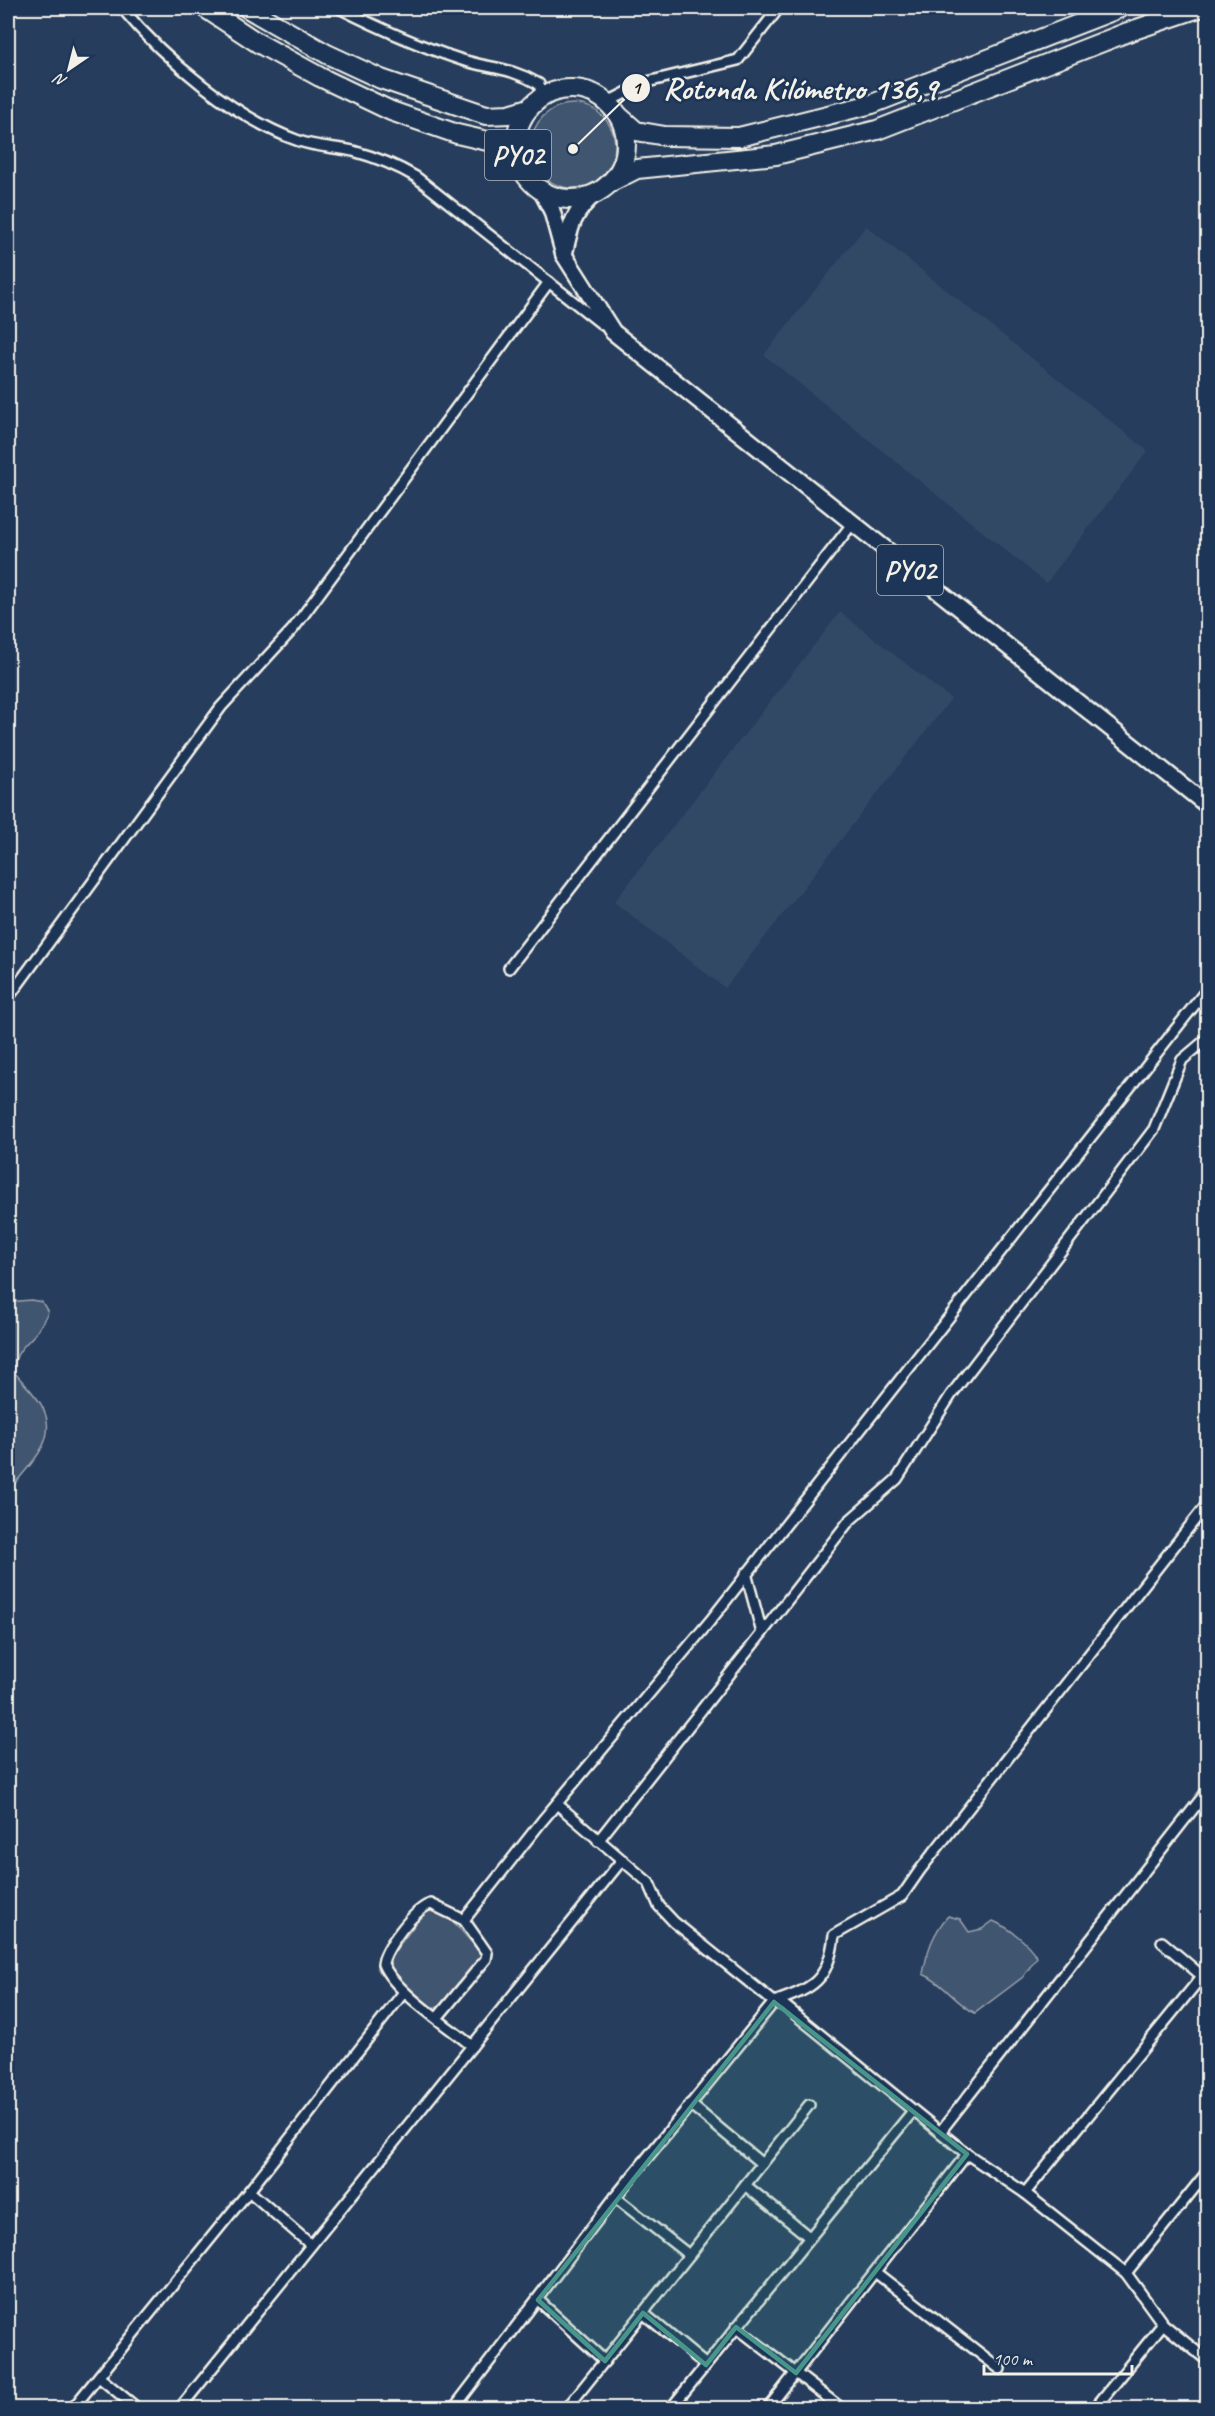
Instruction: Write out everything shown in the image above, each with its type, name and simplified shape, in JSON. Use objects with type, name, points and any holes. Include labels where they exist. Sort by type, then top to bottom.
[{"type":"highway","name":"PY02","points":[[205,8],[258,43],[320,77],[391,111],[496,143],[519,160]]},
{"type":"highway","name":"PY02","points":[[247,8],[327,54],[381,79],[486,115],[509,114],[559,90],[576,89],[593,93],[636,131],[666,136],[739,136],[872,104],[1120,8]]},
{"type":"highway","name":"PY02","points":[[536,102],[520,124],[516,142],[519,160],[528,177],[541,190],[559,197],[578,198],[596,193],[611,182],[637,169],[776,155],[866,134],[1128,32],[1199,8]]},
{"type":"highway","name":"PY02","points":[[611,182],[621,167],[626,150],[626,132],[613,109]]},
{"type":"main road","name":"PY02","points":[[541,190],[552,211],[564,255],[613,332],[1208,806]]},
{"type":"main road","name":"PY02","points":[[564,255],[570,228],[580,206],[596,193]]},
{"type":"street","points":[[122,8],[166,55],[207,88],[256,120],[300,142],[353,152],[396,165],[416,177],[613,332]]},
{"type":"street","points":[[339,8],[460,60],[500,67],[521,74],[538,84],[536,102]]},
{"type":"street","points":[[613,109],[647,82],[738,60],[779,8]]},
{"type":"street","points":[[8,998],[221,707],[293,629],[549,282]]},
{"type":"street","points":[[509,968],[852,524]]},
{"type":"street","points":[[464,1920],[557,1804],[710,1621],[1208,988]]},
{"type":"street","points":[[598,1841],[849,1521],[897,1479],[951,1395],[1154,1129],[1182,1060],[1208,1038]]},
{"type":"street","points":[[457,2407],[615,2197],[774,2002],[803,1992],[822,1976],[831,1959],[834,1935],[902,1896],[1208,1503]]},
{"type":"street","points":[[746,1573],[762,1634]]},
{"type":"street","points":[[940,2132],[1208,1790]]},
{"type":"street","points":[[557,1804],[649,1883],[659,1906],[674,1922],[774,2002],[785,2007],[966,2154],[1025,2193],[1126,2273],[1163,2324],[1208,2361]]},
{"type":"street","points":[[180,2409],[622,1860]]},
{"type":"street","points":[[438,2017],[486,1959],[487,1953],[464,1920],[431,1904],[420,1908],[383,1958],[385,1970],[404,1992],[472,2046]]},
{"type":"street","points":[[1025,2193],[1206,1975],[1162,1942]]},
{"type":"street","points":[[73,2409],[249,2191],[404,1992]]},
{"type":"street","points":[[690,2104],[762,2164]]},
{"type":"street","points":[[567,2409],[809,2105]]},
{"type":"street","points":[[671,2409],[913,2111]]},
{"type":"street","points":[[768,2409],[966,2154]]},
{"type":"street","points":[[1126,2273],[1208,2171]]},
{"type":"street","points":[[745,2185],[809,2237]]},
{"type":"street","points":[[249,2191],[312,2245]]},
{"type":"street","points":[[615,2197],[689,2255]]},
{"type":"street","points":[[875,2272],[1000,2369]]},
{"type":"street","points":[[538,2300],[605,2361]]},
{"type":"street","points":[[644,2313],[706,2365]]},
{"type":"street","points":[[1095,2409],[1163,2324]]},
{"type":"street","points":[[736,2327],[841,2409]]},
{"type":"street","points":[[99,2377],[137,2409]]},
{"type":"highlighted area","points":[[774,2002],[967,2154],[796,2373],[736,2327],[706,2365],[643,2313],[605,2361],[538,2300]]},
{"type":"shaded area","points":[[565,104],[581,104],[597,111],[608,122],[615,138],[612,162],[603,176],[581,188],[565,188],[549,181],[538,170],[531,154],[531,138],[538,122],[549,111]]},
{"type":"shaded area","points":[[866,226],[1148,451],[1046,583],[764,355]]},
{"type":"shaded area","points":[[840,612],[951,699],[725,988],[614,902]]},
{"type":"shaded area","points":[[31,1300],[42,1302],[48,1312],[37,1332],[17,1355],[14,1372],[43,1408],[47,1421],[47,1433],[38,1454],[8,1492],[8,1302]]},
{"type":"shaded area","points":[[432,1910],[445,1912],[481,1953],[480,1960],[438,2007],[430,2007],[391,1974],[387,1967],[389,1959],[422,1915]]},
{"type":"shaded area","points":[[948,1916],[960,1919],[969,1932],[982,1929],[993,1921],[1018,1936],[1037,1957],[1023,1977],[975,2013],[961,2004],[937,1982],[923,1974],[931,1943]]},
{"type":"place","name":"Rotonda Kilómetro 136,9","points":[[573,149]]}]
